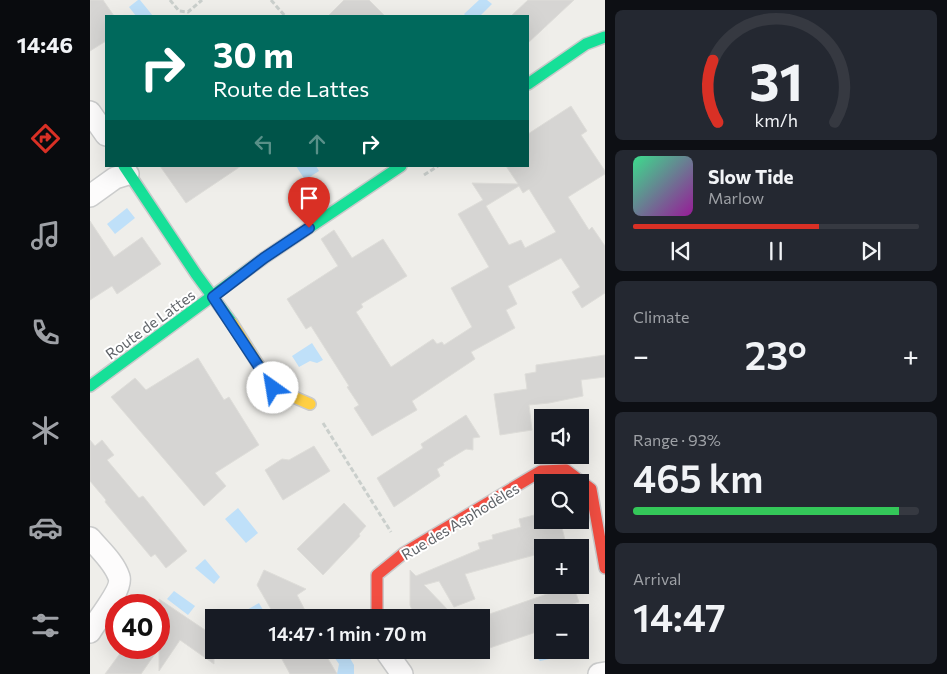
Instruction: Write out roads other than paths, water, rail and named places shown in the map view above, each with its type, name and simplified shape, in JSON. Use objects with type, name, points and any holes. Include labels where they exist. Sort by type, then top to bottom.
[{"type":"street","points":[[529,83],[586,44],[604,37]]},
{"type":"street","points":[[90,112],[105,134]]},
{"type":"street","name":"Route de Lattes","points":[[90,386],[264,258],[400,167]]},
{"type":"street","points":[[90,196],[126,170],[273,388],[310,404]]},
{"type":"street","name":"Rue des Asphodèles","points":[[377,609],[377,575],[404,553],[541,471],[566,470],[592,489],[604,568]]},
{"type":"street","points":[[90,538],[113,566],[120,578],[117,591],[90,632]]},
{"type":"street","points":[[391,659],[402,674]]},
{"type":"street","points":[[599,674],[604,673]]},
{"type":"water","points":[[140,0],[152,15],[135,15],[129,7]]},
{"type":"water","points":[[479,0],[487,0],[492,4],[481,15],[464,14]]},
{"type":"water","points":[[297,167],[317,167],[319,171],[305,180]]},
{"type":"water","points":[[127,208],[135,218],[115,234],[107,224]]},
{"type":"water","points":[[312,343],[323,360],[317,363],[310,361],[299,367],[292,356]]},
{"type":"water","points":[[238,508],[258,533],[246,543],[225,519]]},
{"type":"water","points":[[205,559],[220,577],[214,584],[195,568]]},
{"type":"water","points":[[174,591],[195,606],[188,615],[170,601],[170,596]]},
{"type":"water","points":[[259,603],[262,609],[248,609]]},
{"type":"water","points":[[336,659],[350,659],[354,665],[354,674],[337,674],[339,664]]}]
